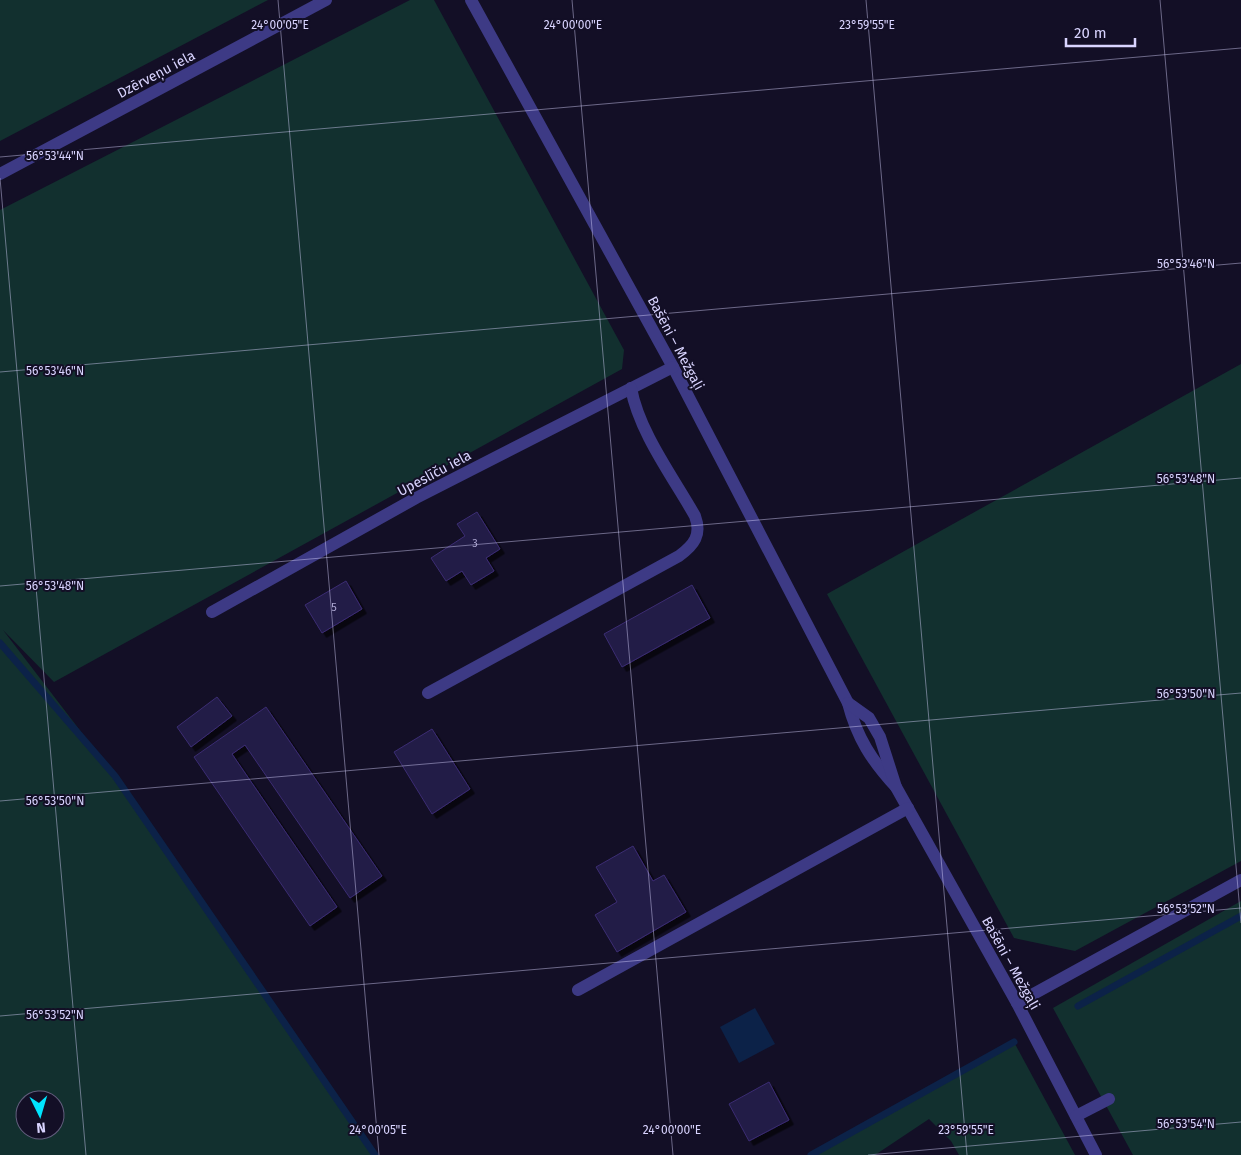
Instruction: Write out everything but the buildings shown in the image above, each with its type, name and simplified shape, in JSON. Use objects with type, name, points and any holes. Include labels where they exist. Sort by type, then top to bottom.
[{"type":"street","name":"Dzērveņu iela","points":[[0,174],[326,0]]},
{"type":"street","name":"Bašēni – Mežgaļi","points":[[471,0],[673,367],[848,703],[862,745],[876,765],[896,787]]},
{"type":"street","name":"Upeslīču iela","points":[[212,612],[416,498],[673,367]]},
{"type":"street","points":[[428,693],[679,556],[695,542],[698,530],[695,516],[642,424],[634,407],[631,388]]},
{"type":"street","name":"Bašēni – Mežgaļi","points":[[848,703],[869,718],[880,737],[896,787],[1016,1003],[1096,1155]]},
{"type":"street","points":[[578,990],[908,808]]},
{"type":"street","points":[[1016,1003],[1241,880]]},
{"type":"street","points":[[1076,1116],[1109,1099]]},
{"type":"green space","points":[[0,0],[268,0],[0,141]]},
{"type":"green space","points":[[410,0],[434,0],[624,350],[622,369],[54,682],[3,630],[115,776],[375,1155],[0,1155],[0,210]]},
{"type":"green space","points":[[1241,364],[1241,861],[1075,951],[1014,938],[827,594]]},
{"type":"green space","points":[[1241,901],[1241,1155],[1133,1155],[1053,1008]]},
{"type":"green space","points":[[1014,1042],[1075,1155],[959,1155],[951,1141],[929,1119],[875,1155],[811,1155]]},
{"type":"water","points":[[755,1008],[775,1044],[739,1063],[720,1027]]},
{"type":"waterway","points":[[0,643],[115,776],[375,1155]]},
{"type":"waterway","points":[[1078,1006],[1241,916]]},
{"type":"waterway","points":[[811,1155],[1014,1042]]}]
